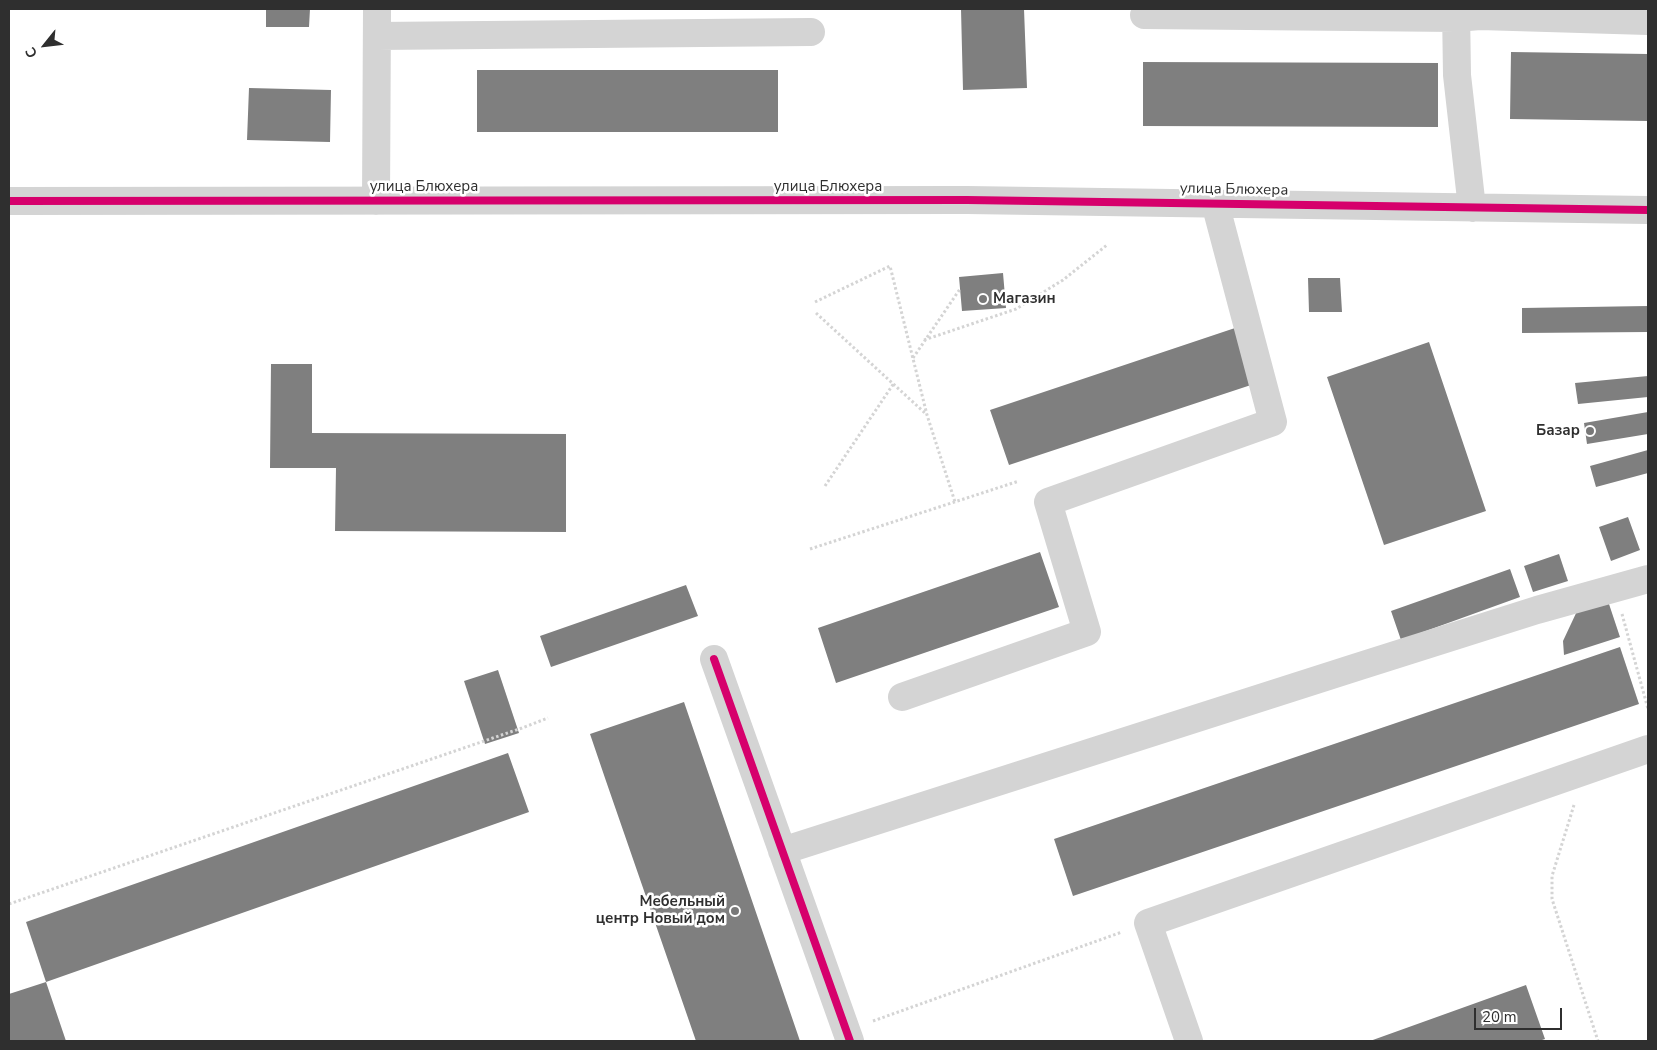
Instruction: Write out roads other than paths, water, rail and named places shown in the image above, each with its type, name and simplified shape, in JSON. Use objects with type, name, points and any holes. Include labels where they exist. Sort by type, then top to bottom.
[{"type":"street","points":[[376,201],[377,9]]},
{"type":"street","points":[[1456,14],[1457,75],[1472,208]]},
{"type":"street","points":[[1144,15],[1456,14],[1648,20]]},
{"type":"street","points":[[376,36],[811,32]]},
{"type":"street","name":"улица Блюхера","points":[[9,201],[967,200],[1648,210]]},
{"type":"street","points":[[902,697],[1087,632],[1048,502],[1273,422],[1215,203]]},
{"type":"street","points":[[782,850],[1367,664],[1648,578]]},
{"type":"street","points":[[714,658],[848,1036]]},
{"type":"street","points":[[1189,1041],[1148,923],[1648,749]]},
{"type":"place","name":"Магазин","points":[[983,299]]},
{"type":"place","name":"Базар","points":[[1590,431]]},
{"type":"place","name":"Мебельный центр Новый дом","points":[[735,911]]}]
